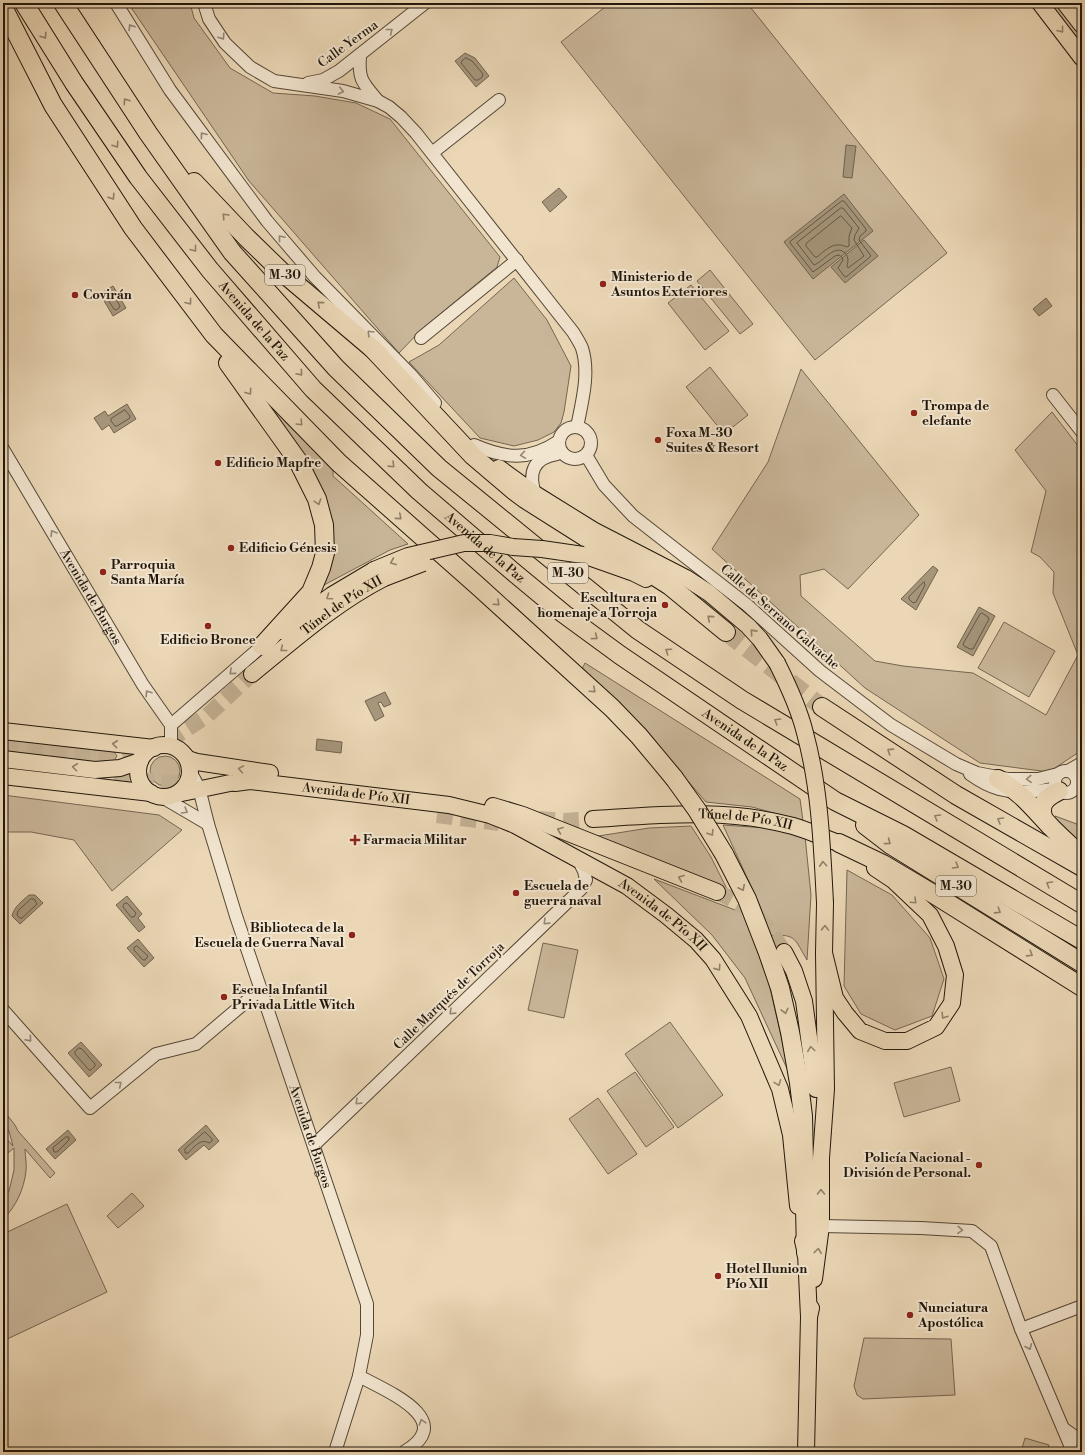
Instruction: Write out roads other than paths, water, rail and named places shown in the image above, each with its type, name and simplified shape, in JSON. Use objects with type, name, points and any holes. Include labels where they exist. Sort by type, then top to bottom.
[{"type":"highway","name":"Avenida de la Paz","points":[[24,3],[74,83],[138,177],[210,270],[313,389],[419,491],[564,614],[620,656],[835,801],[904,835],[1082,940]]},
{"type":"highway","name":"M-30","points":[[63,3],[148,134],[232,252],[336,368],[439,468],[638,630],[742,700],[1082,904]]},
{"type":"highway","points":[[3,7],[53,105],[133,228],[214,335],[339,463],[612,708],[639,736],[674,778],[697,810],[724,854],[747,899],[780,988],[790,1032],[803,1116],[806,1253]]},
{"type":"highway","name":"M-30","points":[[148,134],[246,237],[282,272],[435,403]]},
{"type":"highway","points":[[214,335],[228,362],[298,461],[317,498],[324,525],[325,553],[321,568],[311,592],[262,646]]},
{"type":"highway","name":"M-30","points":[[371,347],[473,456],[525,499],[585,537],[645,570],[670,586],[726,632]]},
{"type":"highway","points":[[822,707],[956,795],[1082,867]]},
{"type":"highway","points":[[998,779],[1018,792],[1082,857]]},
{"type":"highway","points":[[1043,817],[1041,811],[1042,806],[1061,781]]},
{"type":"highway","name":"M-30","points":[[835,801],[891,845],[1082,964]]},
{"type":"highway","points":[[839,844],[883,864],[1082,987]]},
{"type":"main road","points":[[1040,3],[1082,58]]},
{"type":"main road","points":[[1065,3],[1082,25]]},
{"type":"main road","name":"M-30","points":[[435,403],[474,446]]},
{"type":"main road","name":"Avenida de Pío XII","points":[[474,446],[492,463],[535,494],[593,530],[686,578],[709,593],[748,626],[760,639],[776,663],[797,707],[805,732],[820,813],[825,903],[824,953],[826,1090],[821,1158]]},
{"type":"main road","name":"Túnel de Pío XII","points":[[252,674],[339,604],[360,591],[379,574],[411,567],[435,558],[455,554],[513,547],[542,549],[583,555],[634,573],[693,604]]},
{"type":"main road","points":[[262,646],[332,595],[379,574]]},
{"type":"main road","points":[[3,731],[154,748]]},
{"type":"main road","points":[[3,759],[95,770],[120,768],[140,761],[154,748],[171,746]]},
{"type":"main road","name":"Avenida de Burgos","points":[[171,746],[181,752],[189,765]]},
{"type":"main road","points":[[140,761],[140,780],[144,788],[163,795],[184,788],[189,780],[189,765]]},
{"type":"main road","name":"Avenida de Pío XII","points":[[189,765],[197,762],[250,771],[450,796],[484,803],[523,815],[717,892]]},
{"type":"main road","name":"Avenida de Pío XII","points":[[3,776],[163,795],[250,781],[449,805],[490,815],[515,825],[578,859],[627,886],[696,940],[713,959],[749,1016],[780,1089],[791,1135],[800,1228],[806,1253],[809,1317],[806,1452]]},
{"type":"main road","points":[[232,783],[250,789],[437,815]]},
{"type":"main road","points":[[3,787],[68,795],[125,790]]},
{"type":"main road","name":"Túnel de Pío XII","points":[[593,823],[649,815],[714,815],[764,820],[794,826],[839,844],[893,880],[930,915],[946,946],[956,975],[952,1002],[936,1027],[907,1041],[885,1041],[860,1031],[845,1013],[835,998],[824,953]]},
{"type":"main road","name":"Avenida de Pío XII","points":[[784,952],[794,972],[804,1000],[815,1072],[821,1158],[821,1226],[809,1317]]},
{"type":"street","points":[[116,3],[170,90],[267,221],[315,277],[406,370],[435,403]]},
{"type":"street","points":[[204,3],[209,19],[225,43],[250,67],[274,81],[343,91],[378,101],[402,117],[517,260],[573,332],[582,347],[585,360],[585,373],[583,396],[577,427]]},
{"type":"street","name":"Calle Yerma","points":[[302,85],[323,80],[339,71],[360,56],[425,3]]},
{"type":"street","points":[[360,56],[359,69],[363,84],[378,101]]},
{"type":"street","points":[[432,153],[499,100]]},
{"type":"street","points":[[421,338],[517,260]]},
{"type":"street","points":[[1053,395],[1082,432]]},
{"type":"street","points":[[577,427],[586,430],[591,438],[591,448],[586,455],[576,459],[566,457],[562,453],[560,450],[559,441],[560,436],[567,428],[577,427]]},
{"type":"street","points":[[474,446],[491,453],[507,456],[518,456],[534,453],[548,448],[559,441]]},
{"type":"street","name":"Avenida de Burgos","points":[[3,449],[143,685],[171,725]]},
{"type":"street","points":[[535,494],[532,484],[532,474],[535,466],[540,460],[549,455],[562,453]]},
{"type":"street","name":"Calle de Serrano Galvache","points":[[586,455],[604,485],[633,516],[747,605],[820,671],[891,725],[956,764],[981,782],[998,790],[1018,792],[1061,781],[1082,763]]},
{"type":"street","points":[[171,746],[171,725],[262,646]]},
{"type":"street","name":"Calle de Serrano Galvache","points":[[956,764],[977,774],[998,779],[1027,780],[1046,778],[1061,781]]},
{"type":"street","name":"Avenida de Burgos","points":[[189,765],[199,788],[208,824],[261,989],[367,1304],[367,1335],[360,1376],[335,1452]]},
{"type":"street","points":[[1074,775],[1079,777],[1076,787],[1071,792],[1065,793],[1061,781],[1074,775]]},
{"type":"street","points":[[163,795],[208,824]]},
{"type":"street","name":"Calle Marqués de Torroja","points":[[314,1145],[581,889],[586,880],[584,871],[578,859]]},
{"type":"street","points":[[3,1010],[90,1108],[156,1054],[196,1044],[261,989]]},
{"type":"street","points":[[821,1226],[972,1230],[991,1246],[1021,1329],[1073,1452]]},
{"type":"street","points":[[1021,1329],[1082,1306]]},
{"type":"street","points":[[360,1376],[406,1401],[419,1414],[424,1426],[423,1435],[417,1444],[404,1452]]},
{"type":"street","points":[[1063,1428],[1078,1439],[1082,1440]]},
{"type":"water","points":[[465,53],[475,58],[489,76],[476,87],[455,61]]},
{"type":"water","points":[[846,145],[856,146],[852,178],[843,177]]},
{"type":"water","points":[[559,188],[567,197],[550,212],[542,202]]},
{"type":"water","points":[[844,194],[873,231],[813,279],[784,242]]},
{"type":"water","points":[[864,240],[878,256],[845,283],[831,267]]},
{"type":"water","points":[[113,286],[126,308],[113,316],[100,294]]},
{"type":"water","points":[[1046,298],[1052,306],[1039,316],[1033,309]]},
{"type":"water","points":[[127,404],[136,419],[114,433],[109,425],[102,430],[94,418],[105,411],[108,416]]},
{"type":"water","points":[[933,566],[938,570],[916,610],[901,599]]},
{"type":"water","points":[[979,607],[995,616],[973,656],[957,647]]},
{"type":"water","points":[[385,692],[391,704],[384,707],[381,702],[378,703],[384,716],[375,721],[365,701]]},
{"type":"water","points":[[317,739],[342,742],[341,753],[316,750]]},
{"type":"water","points":[[29,895],[35,895],[43,903],[20,924],[12,916],[16,907]]},
{"type":"water","points":[[127,896],[142,914],[138,918],[145,927],[139,932],[116,905]]},
{"type":"water","points":[[138,939],[154,958],[144,967],[127,948]]},
{"type":"water","points":[[81,1042],[102,1065],[89,1077],[68,1053]]},
{"type":"water","points":[[206,1125],[219,1141],[209,1150],[204,1145],[186,1160],[178,1150]]},
{"type":"water","points":[[68,1130],[76,1140],[55,1159],[46,1149]]},
{"type":"tunnel","points":[[726,632],[822,707]]},
{"type":"tunnel","points":[[3,747],[112,757],[161,746],[208,715],[252,674]]},
{"type":"tunnel","points":[[90,775],[170,783],[208,785]]},
{"type":"tunnel","points":[[437,815],[499,823]]},
{"type":"tunnel","points":[[539,819],[566,821],[593,819]]},
{"type":"tunnel","points":[[717,892],[739,904],[756,916],[770,931],[784,952]]},
{"type":"place","name":"Ministerio de Asuntos Exteriores","points":[[603,284]]},
{"type":"place","name":"Covirán","points":[[75,295]]},
{"type":"place","name":"Trompa de elefante","points":[[914,413]]},
{"type":"place","name":"Foxa M-30 Suites & Resort","points":[[658,440]]},
{"type":"place","name":"Edificio Mapfre","points":[[218,463]]},
{"type":"place","name":"Edificio Génesis","points":[[231,548]]},
{"type":"place","name":"Parroquia Santa María","points":[[103,572]]},
{"type":"place","name":"Escultura en homenaje a Torroja","points":[[665,605]]},
{"type":"place","name":"Edificio Bronce","points":[[208,626]]},
{"type":"place","name":"Farmacia Militar","points":[[355,840]]},
{"type":"place","name":"Escuela de guerra naval","points":[[516,893]]},
{"type":"place","name":"Biblioteca de la Escuela de Guerra Naval","points":[[352,935]]},
{"type":"place","name":"Escuela Infantil Privada Little Witch","points":[[224,997]]},
{"type":"place","name":"Policía Nacional - División de Personal.","points":[[979,1165]]},
{"type":"place","name":"Hotel Ilunion Pío XII","points":[[718,1276]]},
{"type":"place","name":"Nunciatura Apostólica","points":[[910,1315]]}]
